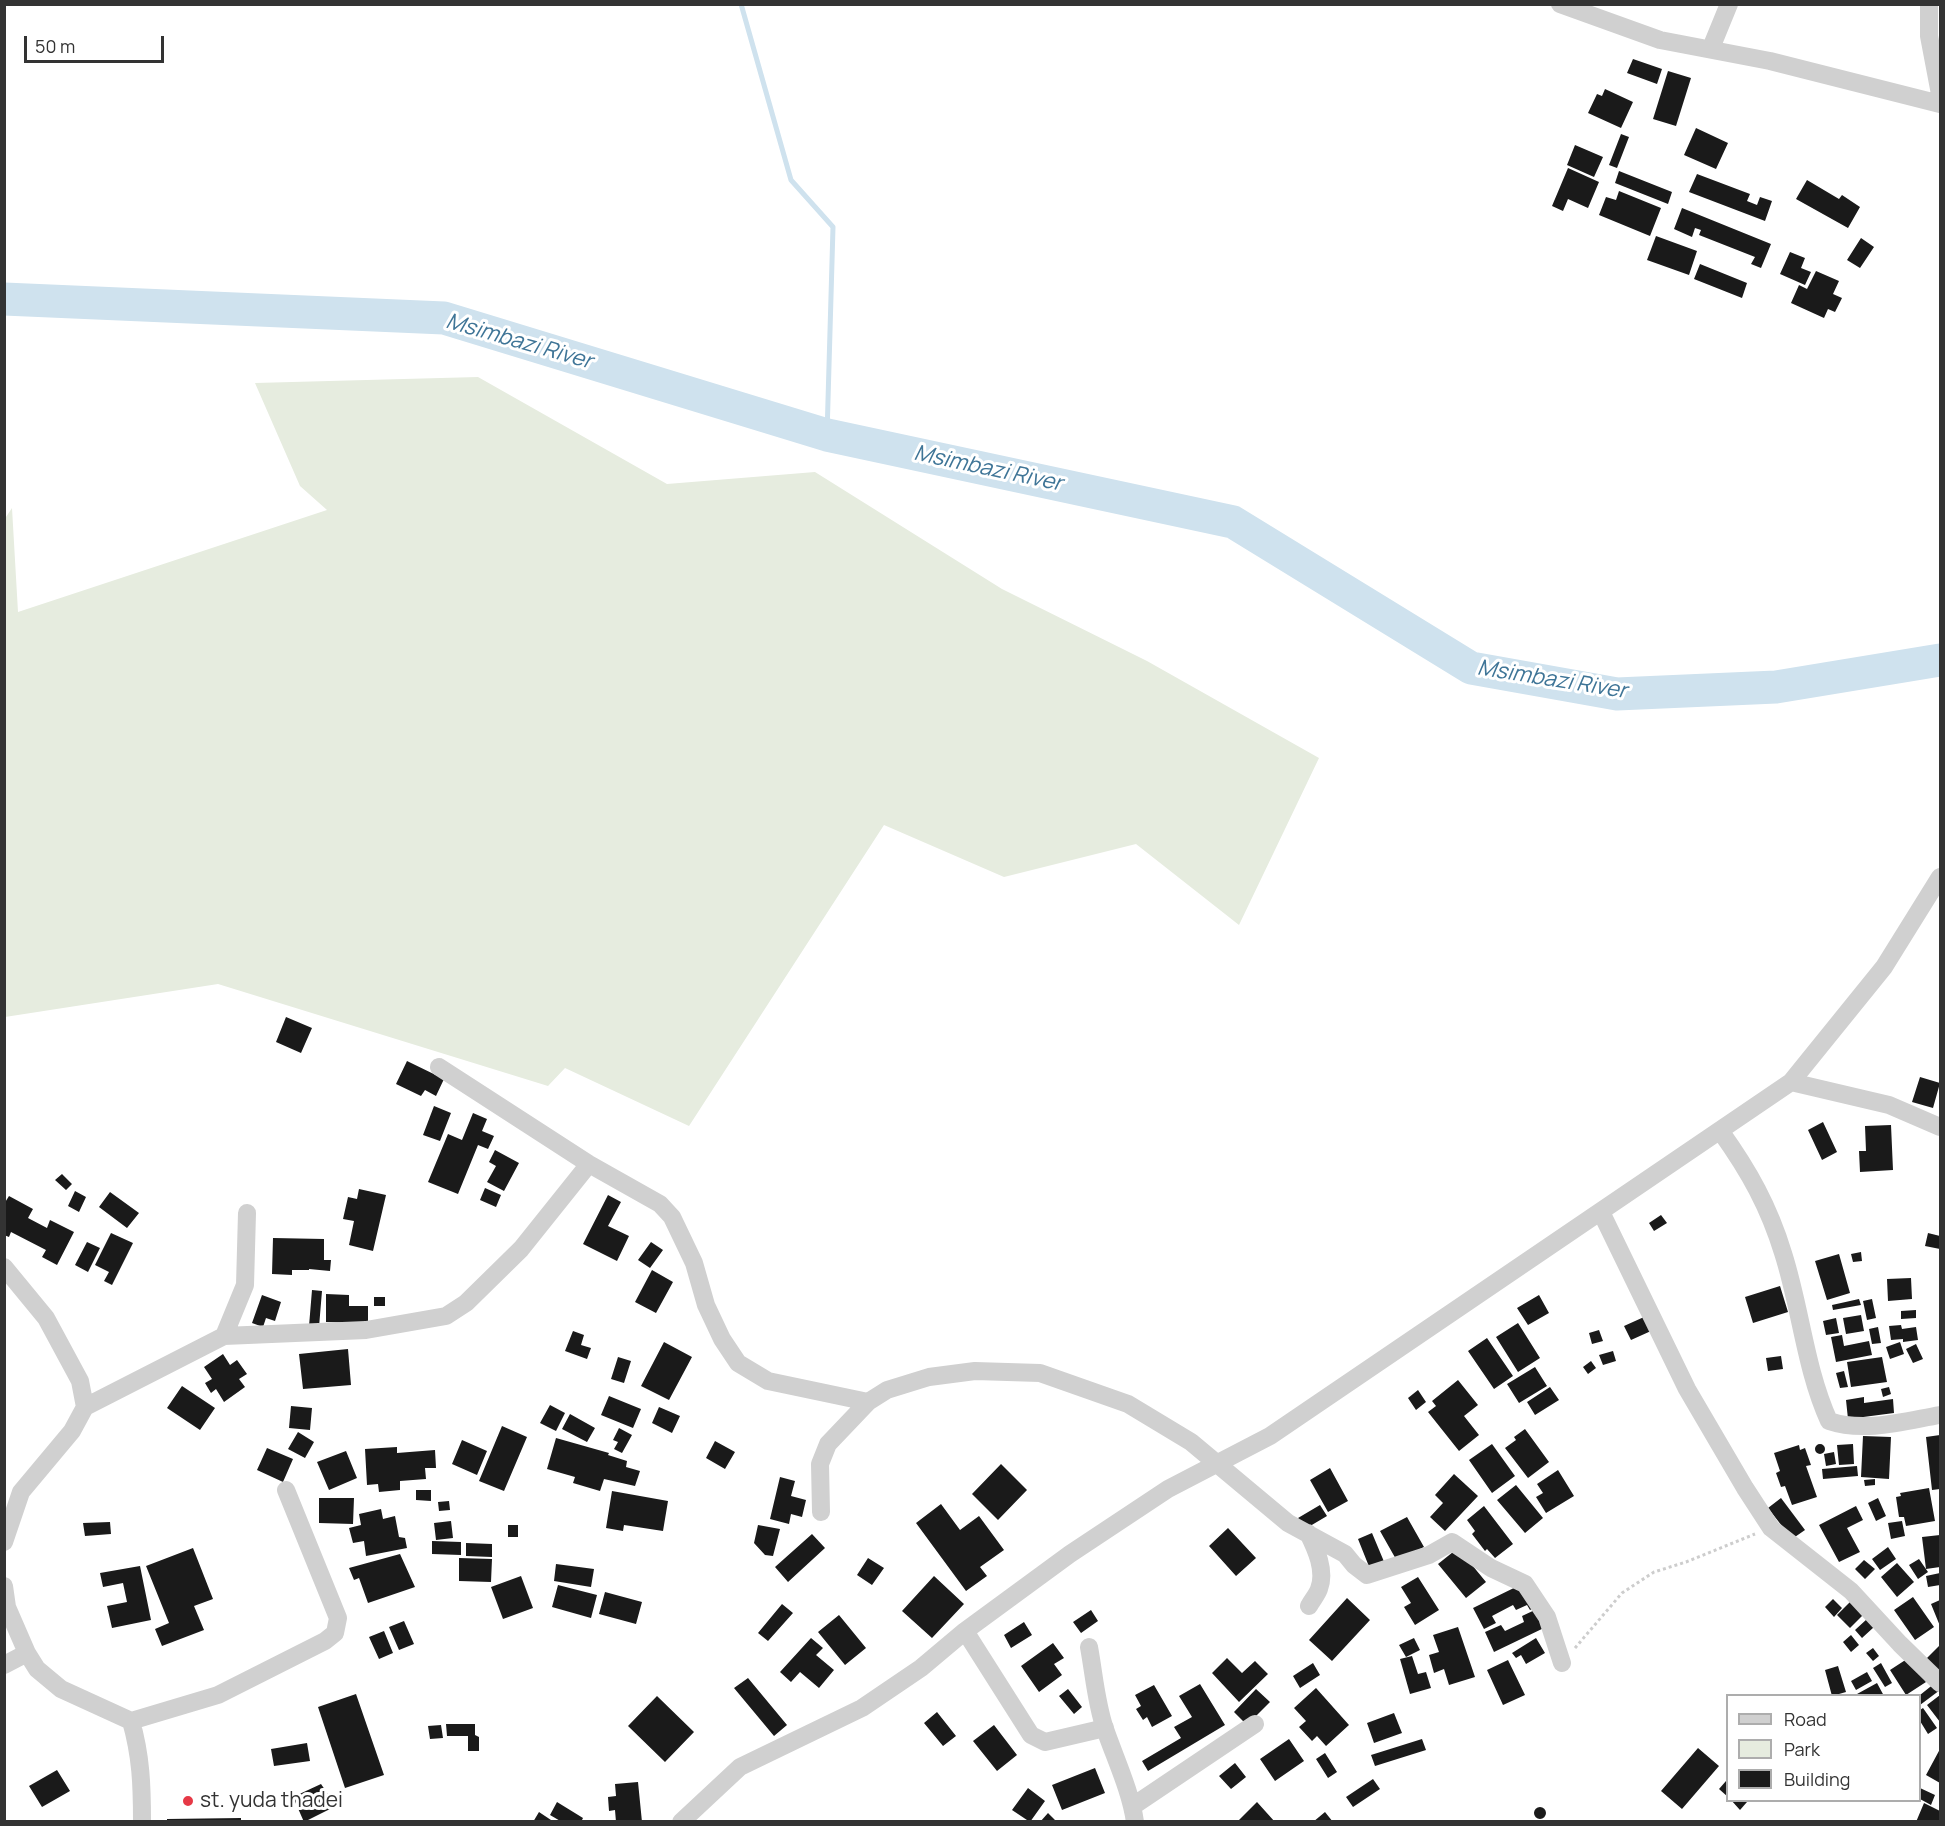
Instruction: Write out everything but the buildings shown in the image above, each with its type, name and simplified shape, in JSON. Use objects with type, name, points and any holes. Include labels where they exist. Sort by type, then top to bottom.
[{"type":"street","points":[[1560,4],[1660,40],[1770,61],[1941,104]]},
{"type":"street","points":[[1711,48],[1729,4]]},
{"type":"street","points":[[1929,4],[1929,36],[1941,94]]},
{"type":"street","points":[[681,1821],[740,1767],[862,1708],[921,1668],[965,1631],[1080,1547],[1168,1489],[1270,1436],[1721,1132],[1791,1082],[1884,967],[1941,877]]},
{"type":"street","points":[[439,1068],[589,1164],[660,1204],[672,1217],[694,1263],[706,1305],[722,1339],[738,1363],[768,1381],[868,1402]]},
{"type":"street","points":[[1791,1082],[1889,1105],[1941,1126]]},
{"type":"street","points":[[1721,1132],[1757,1186],[1772,1222],[1784,1254],[1817,1394],[1830,1421],[1844,1426],[1886,1425],[1941,1415]]},
{"type":"street","points":[[4,1542],[21,1492],[72,1431],[85,1407],[224,1336],[366,1330],[446,1316],[466,1303],[521,1249],[589,1164]]},
{"type":"street","points":[[1601,1212],[1687,1389],[1771,1528],[1851,1591],[1900,1644],[1941,1683]]},
{"type":"street","points":[[224,1336],[245,1285],[247,1213]]},
{"type":"street","points":[[4,1267],[46,1318],[80,1381],[85,1407]]},
{"type":"street","points":[[821,1512],[820,1464],[828,1444],[868,1402],[887,1390],[929,1377],[975,1371],[1040,1373],[1128,1404],[1191,1442],[1280,1517],[1345,1554],[1367,1575],[1429,1555],[1452,1542],[1491,1568],[1525,1584],[1547,1617],[1562,1663]]},
{"type":"street","points":[[4,1586],[7,1607],[27,1653],[37,1669],[61,1689],[131,1721],[218,1695],[325,1641],[335,1633],[338,1618],[286,1490]]},
{"type":"street","points":[[1308,1533],[1318,1555],[1321,1574],[1320,1588],[1309,1606]]},
{"type":"street","points":[[965,1631],[1031,1735],[1046,1742],[1105,1728]]},
{"type":"street","points":[[1089,1647],[1097,1697],[1105,1728],[1134,1814],[1255,1724]]},
{"type":"street","points":[[4,1665],[27,1653]]},
{"type":"street","points":[[131,1721],[139,1751],[142,1821]]},
{"type":"path","points":[[1562,1663],[1622,1593],[1654,1572],[1686,1562],[1771,1528]]},
{"type":"green space","points":[[478,377],[667,484],[815,472],[1002,589],[1147,661],[1319,758],[1239,925],[1136,844],[1004,877],[884,825],[689,1126],[565,1068],[548,1086],[218,984],[5,1017],[4,520],[12,508],[18,612],[327,510],[300,486],[255,383]]},
{"type":"waterway","points":[[741,4],[791,180],[833,227],[827,435]]},
{"type":"waterway","name":"Msimbazi River","points":[[4,299],[444,318],[827,435],[1233,522],[1471,668],[1617,694],[1776,687],[1940,660]]},
{"type":"place","name":"st. yuda thadei","points":[[188,1801]]}]
